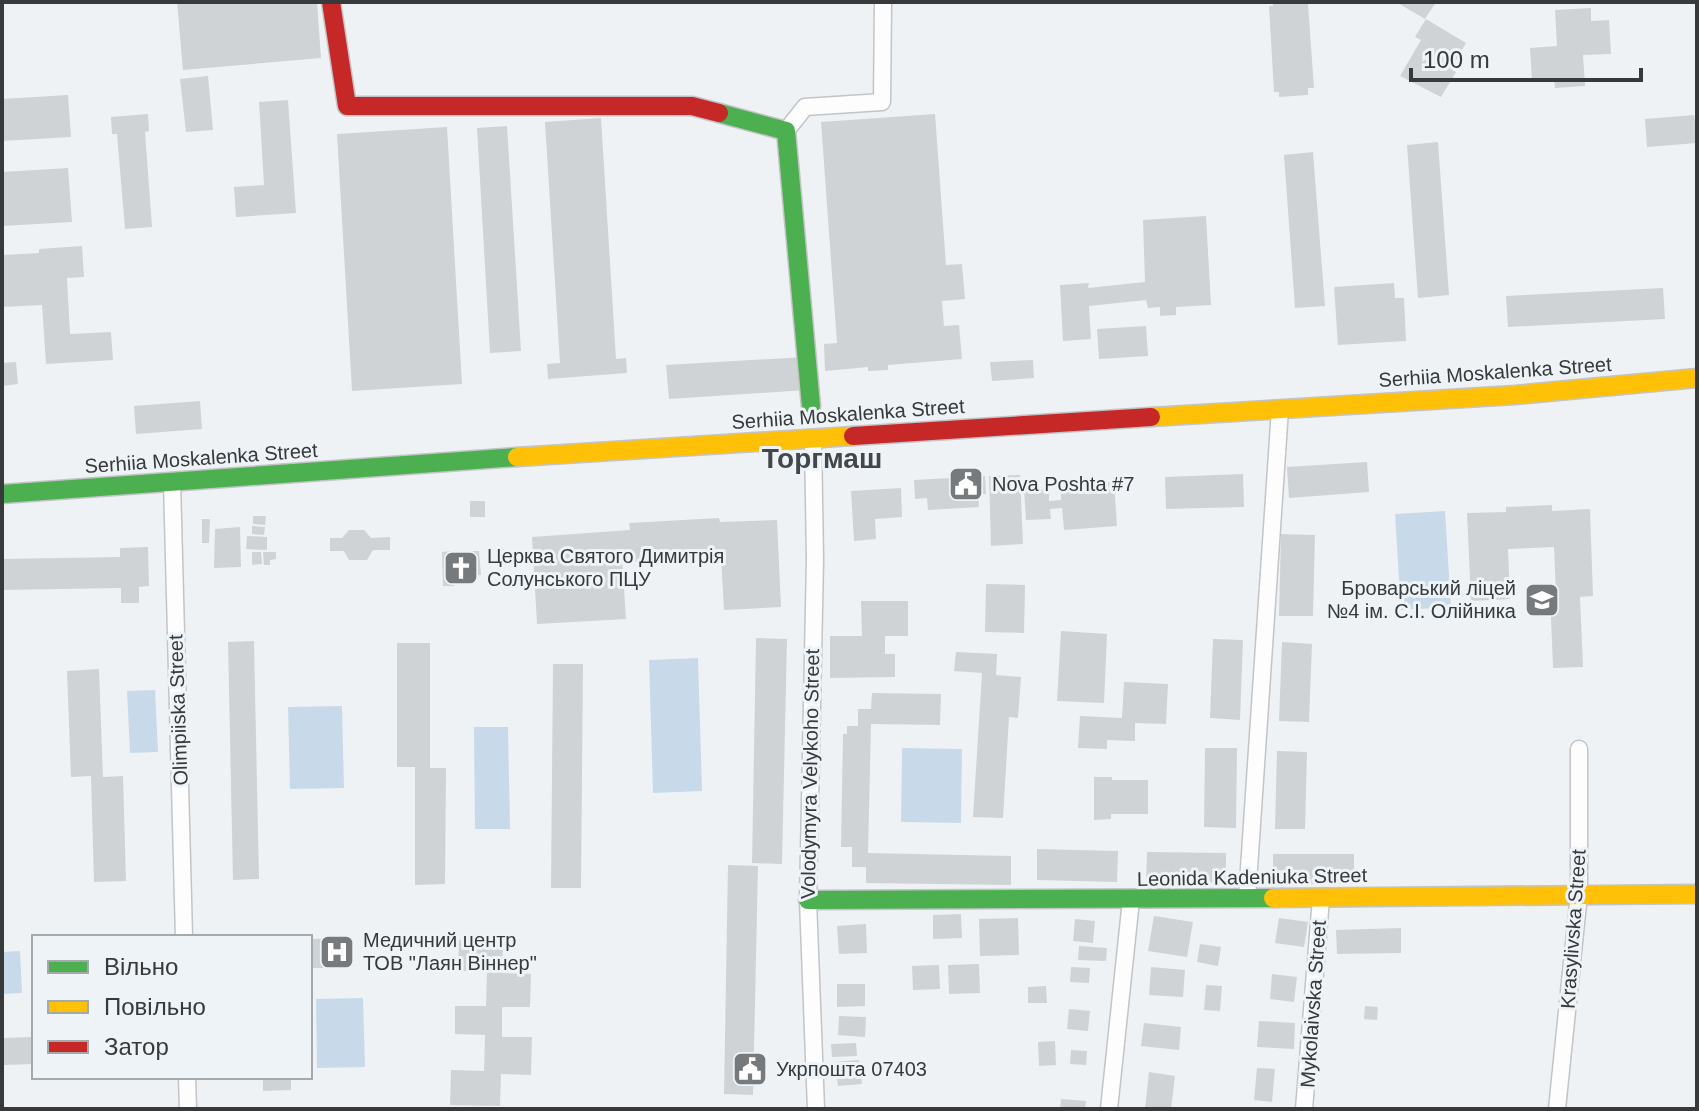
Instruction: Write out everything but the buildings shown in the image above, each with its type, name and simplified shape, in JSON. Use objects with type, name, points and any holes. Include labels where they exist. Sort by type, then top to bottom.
[{"type":"street","points":[[331,2],[347,106],[692,106],[786,131]]},
{"type":"street","points":[[811,406],[786,131],[805,107],[882,102],[883,2]]},
{"type":"street","name":"Serhiia Moskalenka Street","points":[[2,494],[813,438],[1515,395],[1697,378]]},
{"type":"street","points":[[1247,898],[1280,409]]},
{"type":"street","name":"Volodymyra Velykoho Street","points":[[813,438],[815,559],[808,900],[816,1109]]},
{"type":"street","name":"Olimpiiska Street","points":[[172,482],[184,935]]},
{"type":"street","name":"Krasylivska Street","points":[[1557,1109],[1579,894],[1579,749]]},
{"type":"street","name":"Leonida Kadeniuka Street","points":[[808,900],[1697,894]]},
{"type":"street","name":"Mykolaivska Street","points":[[1304,1109],[1321,898]]},
{"type":"street","points":[[1109,1109],[1131,900]]},
{"type":"street","points":[[187,1079],[188,1109]]},
{"type":"shaded area","points":[[1445,511],[1451,607],[1401,610],[1395,514]]},
{"type":"shaded area","points":[[698,658],[702,791],[653,793],[649,660]]},
{"type":"shaded area","points":[[155,690],[158,752],[130,753],[127,691]]},
{"type":"shaded area","points":[[342,706],[344,788],[290,789],[288,707]]},
{"type":"shaded area","points":[[474,727],[508,727],[510,829],[475,829]]},
{"type":"shaded area","points":[[902,748],[962,749],[961,823],[901,822]]},
{"type":"shaded area","points":[[20,951],[22,993],[2,994],[2,952]]},
{"type":"shaded area","points":[[363,998],[365,1067],[317,1068],[316,999]]},
{"type":"traffic: fast","points":[[719,113],[786,131],[811,406]]},
{"type":"traffic: fast","points":[[2,494],[517,457]]},
{"type":"traffic: fast","points":[[808,900],[1273,898]]},
{"type":"traffic: slow","points":[[1151,417],[1515,395],[1697,378]]},
{"type":"traffic: slow","points":[[517,457],[853,436]]},
{"type":"traffic: slow","points":[[1273,898],[1697,894]]},
{"type":"traffic: jam","points":[[331,2],[347,106],[692,106],[719,113]]},
{"type":"traffic: jam","points":[[853,436],[1151,417]]},
{"type":"place","name":"Nova Poshta #7","points":[[966,484]]},
{"type":"place","name":"Церква Святого Димитрія Солунського ПЦУ","points":[[461,568]]},
{"type":"place","name":"Броварський ліцей №4 ім. С.І. Олійника","points":[[1542,600]]},
{"type":"place","name":"Медичний центр ТОВ \"Лаян Віннер\"","points":[[337,952]]},
{"type":"place","name":"Укрпошта 07403","points":[[750,1069]]},
{"type":"district","name":"Торгмаш","points":[[822,458]]}]
